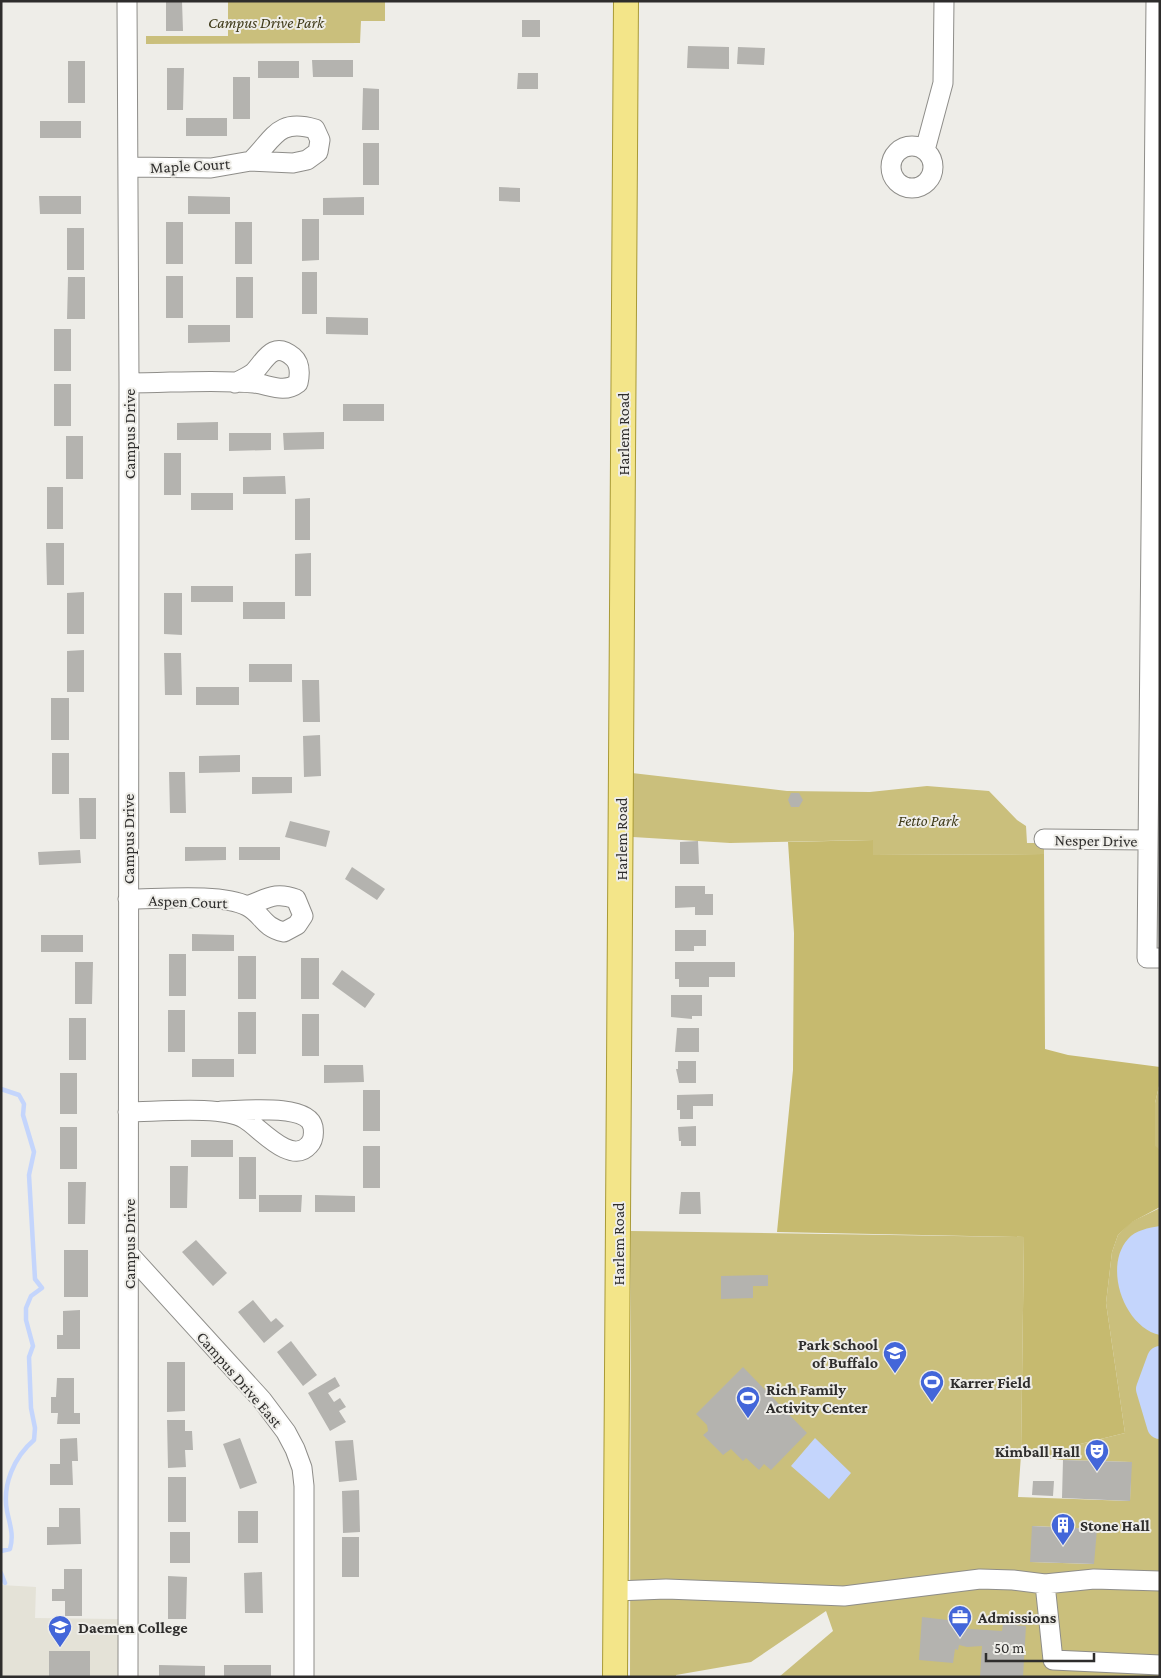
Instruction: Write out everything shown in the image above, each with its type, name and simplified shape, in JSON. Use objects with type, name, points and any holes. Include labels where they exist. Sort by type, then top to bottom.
[{"type":"main road","name":"Harlem Road","points":[[615,1677],[626,1]]},
{"type":"street","name":"Campus Drive","points":[[127,1],[129,167],[128,1677]]},
{"type":"street","points":[[925,150],[943,83],[944,1]]},
{"type":"street","points":[[1156,1],[1157,92],[1147,958],[1160,958]]},
{"type":"street","name":"Maple Court","points":[[129,167],[211,168],[251,161]]},
{"type":"street","points":[[129,383],[235,383]]},
{"type":"street","name":"Nesper Drive","points":[[1044,840],[1148,840]]},
{"type":"street","name":"Aspen Court","points":[[128,899],[218,899],[247,906]]},
{"type":"street","points":[[128,1112],[221,1111]]},
{"type":"street","name":"Campus Drive East","points":[[128,1254],[262,1400],[286,1432],[295,1449],[302,1468],[304,1494],[304,1677]]},
{"type":"street","points":[[616,1591],[666,1589],[844,1596],[980,1579],[1013,1580],[1044,1584],[1094,1579],[1160,1580]]},
{"type":"street","points":[[1044,1584],[1052,1660],[1160,1665]]},
{"type":"shaded area","points":[[873,840],[873,855],[1044,854],[1045,1049],[1068,1055],[1160,1067],[1160,1082],[1155,1103],[1155,1146],[1160,1149],[1160,1207],[1132,1222],[1118,1235],[1112,1252],[1106,1303],[1125,1433],[1076,1445],[1063,1460],[1021,1455],[1024,1237],[777,1232],[793,1070],[794,933],[788,842]]},
{"type":"shaded area","name":"Daemen College","points":[[1,1585],[36,1587],[35,1618],[118,1619],[119,1677],[1,1677]]},
{"type":"green space","name":"Campus Drive Park","points":[[228,1],[385,1],[385,21],[361,21],[360,43],[146,44],[146,36],[228,36]]},
{"type":"green space","name":"Fetto Park","points":[[632,773],[787,791],[870,792],[927,786],[989,791],[1017,820],[1026,826],[1027,843],[1044,843],[1044,854],[873,855],[872,840],[730,843],[633,837]]},
{"type":"green space","points":[[1160,1082],[1160,1149],[1155,1147],[1155,1103]]},
{"type":"green space","name":"Park School of Buffalo","points":[[1160,1208],[1160,1677],[779,1677],[833,1631],[826,1611],[751,1662],[676,1675],[676,1677],[630,1677],[631,1231],[1024,1237],[1021,1455],[1018,1497],[1130,1501],[1131,1462],[1063,1460],[1076,1445],[1125,1433],[1106,1303],[1112,1252],[1118,1235],[1131,1222]],"holes":[[[1033,1526],[1096,1529],[1093,1564],[1031,1562]]]},
{"type":"water","points":[[1160,1226],[1160,1335],[1147,1330],[1136,1321],[1127,1308],[1121,1294],[1117,1265],[1121,1251],[1134,1233]]},
{"type":"water","points":[[815,1438],[851,1473],[829,1499],[791,1466]]},
{"type":"building","points":[[166,1],[182,1],[183,31],[166,31]]},
{"type":"building","points":[[522,20],[540,20],[540,37],[522,37]]},
{"type":"building","points":[[688,46],[729,47],[729,69],[687,68]]},
{"type":"building","points":[[738,47],[765,48],[764,65],[737,64]]},
{"type":"building","points":[[312,60],[353,60],[353,77],[313,77]]},
{"type":"building","points":[[68,61],[85,61],[85,103],[68,103]]},
{"type":"building","points":[[258,61],[299,61],[299,78],[258,78]]},
{"type":"building","points":[[167,68],[184,68],[183,110],[167,110]]},
{"type":"building","points":[[518,73],[538,73],[538,89],[517,89]]},
{"type":"building","points":[[233,77],[250,77],[250,119],[233,119]]},
{"type":"building","points":[[363,88],[379,89],[379,130],[362,130]]},
{"type":"building","points":[[186,118],[227,118],[227,136],[186,136]]},
{"type":"building","points":[[40,121],[81,121],[81,138],[40,138]]},
{"type":"building","points":[[363,143],[379,143],[379,185],[363,185]]},
{"type":"building","points":[[499,187],[520,188],[520,202],[499,201]]},
{"type":"building","points":[[39,196],[81,196],[81,214],[40,214]]},
{"type":"building","points":[[188,196],[230,197],[230,214],[188,214]]},
{"type":"building","points":[[364,197],[364,215],[323,215],[323,198]]},
{"type":"building","points":[[302,219],[319,219],[319,260],[302,261]]},
{"type":"building","points":[[166,222],[183,222],[183,264],[166,264]]},
{"type":"building","points":[[235,222],[252,222],[252,264],[235,264]]},
{"type":"building","points":[[67,228],[84,228],[84,270],[67,270]]},
{"type":"building","points":[[302,272],[317,272],[317,314],[302,314]]},
{"type":"building","points":[[166,276],[183,276],[183,318],[166,318]]},
{"type":"building","points":[[68,277],[85,277],[85,319],[67,319]]},
{"type":"building","points":[[236,277],[253,277],[253,318],[236,318]]},
{"type":"building","points":[[326,317],[368,318],[368,335],[326,334]]},
{"type":"building","points":[[188,325],[230,325],[230,342],[188,343]]},
{"type":"building","points":[[54,329],[71,329],[71,371],[54,371]]},
{"type":"building","points":[[54,384],[71,384],[71,426],[54,426]]},
{"type":"building","points":[[343,404],[384,404],[384,421],[343,421]]},
{"type":"building","points":[[218,422],[218,440],[177,440],[177,423]]},
{"type":"building","points":[[324,432],[324,449],[284,450],[283,433]]},
{"type":"building","points":[[229,433],[271,433],[271,450],[229,451]]},
{"type":"building","points":[[66,436],[83,436],[83,479],[66,479]]},
{"type":"building","points":[[164,453],[181,453],[181,495],[164,495]]},
{"type":"building","points":[[285,476],[286,494],[243,494],[243,477]]},
{"type":"building","points":[[47,487],[63,487],[63,529],[47,529]]},
{"type":"building","points":[[191,493],[233,493],[233,510],[191,510]]},
{"type":"building","points":[[310,498],[310,540],[295,540],[295,499]]},
{"type":"building","points":[[46,543],[64,543],[64,585],[47,585]]},
{"type":"building","points":[[311,553],[311,596],[295,596],[295,554]]},
{"type":"building","points":[[191,586],[233,586],[233,602],[191,602]]},
{"type":"building","points":[[84,592],[84,634],[67,634],[67,593]]},
{"type":"building","points":[[164,593],[182,593],[182,635],[164,634]]},
{"type":"building","points":[[243,602],[285,602],[285,619],[243,619]]},
{"type":"building","points":[[84,650],[84,692],[67,692],[67,651]]},
{"type":"building","points":[[164,653],[181,653],[182,695],[165,695]]},
{"type":"building","points":[[249,664],[292,664],[292,682],[249,682]]},
{"type":"building","points":[[302,680],[319,680],[320,722],[303,722]]},
{"type":"building","points":[[196,687],[239,687],[239,705],[196,705]]},
{"type":"building","points":[[51,698],[69,698],[69,740],[51,740]]},
{"type":"building","points":[[320,735],[321,776],[304,777],[303,736]]},
{"type":"building","points":[[52,753],[69,753],[69,794],[52,794]]},
{"type":"building","points":[[240,755],[240,772],[199,773],[199,756]]},
{"type":"building","points":[[169,772],[185,772],[186,813],[170,813]]},
{"type":"building","points":[[252,777],[292,777],[292,793],[252,794]]},
{"type":"building","points":[[791,793],[799,793],[803,800],[799,807],[791,807],[788,800]]},
{"type":"building","points":[[79,798],[96,798],[96,839],[80,839]]},
{"type":"building","points":[[290,821],[330,831],[326,847],[285,837]]},
{"type":"building","points":[[698,841],[699,864],[680,864],[680,842]]},
{"type":"building","points":[[185,847],[226,847],[226,860],[185,861]]},
{"type":"building","points":[[239,847],[280,847],[280,860],[239,860]]},
{"type":"building","points":[[80,850],[81,863],[39,865],[38,852]]},
{"type":"building","points":[[352,867],[385,889],[377,900],[345,879]]},
{"type":"building","points":[[675,886],[705,886],[705,894],[713,894],[713,915],[695,915],[695,907],[675,908]]},
{"type":"building","points":[[675,930],[706,930],[706,946],[694,946],[694,951],[675,951]]},
{"type":"building","points":[[192,934],[234,935],[234,951],[192,951]]},
{"type":"building","points":[[41,935],[83,935],[83,952],[41,952]]},
{"type":"building","points":[[169,954],[186,954],[186,996],[169,996]]},
{"type":"building","points":[[238,956],[256,956],[256,999],[238,999]]},
{"type":"building","points":[[301,958],[319,958],[319,999],[301,999]]},
{"type":"building","points":[[75,962],[93,962],[92,1004],[75,1004]]},
{"type":"building","points":[[675,962],[735,962],[735,977],[709,977],[709,987],[679,987],[679,979],[675,979]]},
{"type":"building","points":[[342,970],[375,994],[365,1008],[332,984]]},
{"type":"building","points":[[671,995],[702,995],[702,1016],[692,1016],[692,1019],[671,1017]]},
{"type":"building","points":[[168,1010],[185,1010],[185,1052],[168,1052]]},
{"type":"building","points":[[238,1012],[256,1012],[256,1054],[238,1054]]},
{"type":"building","points":[[302,1014],[319,1014],[319,1056],[302,1056]]},
{"type":"building","points":[[69,1018],[86,1018],[86,1060],[69,1060]]},
{"type":"building","points":[[677,1028],[699,1028],[699,1052],[675,1052]]},
{"type":"building","points":[[192,1059],[234,1059],[234,1077],[192,1077]]},
{"type":"building","points":[[678,1061],[696,1061],[696,1083],[679,1083],[676,1069],[678,1069]]},
{"type":"building","points":[[324,1065],[363,1065],[364,1082],[324,1083]]},
{"type":"building","points":[[60,1073],[77,1073],[77,1114],[60,1114]]},
{"type":"building","points":[[363,1090],[380,1090],[380,1131],[363,1131]]},
{"type":"building","points":[[713,1094],[713,1106],[693,1106],[693,1119],[680,1119],[680,1110],[677,1110],[677,1095]]},
{"type":"building","points":[[696,1126],[696,1146],[681,1146],[678,1127]]},
{"type":"building","points":[[60,1127],[77,1127],[77,1169],[60,1169]]},
{"type":"building","points":[[191,1140],[233,1140],[233,1157],[191,1157]]},
{"type":"building","points":[[363,1146],[380,1146],[380,1188],[363,1188]]},
{"type":"building","points":[[239,1157],[256,1157],[256,1199],[239,1199]]},
{"type":"building","points":[[170,1166],[188,1166],[187,1208],[170,1208]]},
{"type":"building","points":[[68,1182],[86,1182],[85,1224],[68,1224]]},
{"type":"building","points":[[681,1192],[700,1192],[701,1214],[679,1214]]},
{"type":"building","points":[[259,1195],[302,1195],[301,1212],[259,1212]]},
{"type":"building","points":[[315,1195],[355,1196],[355,1212],[315,1212]]},
{"type":"building","points":[[196,1240],[227,1273],[213,1286],[182,1252]]},
{"type":"building","points":[[64,1250],[88,1250],[88,1297],[64,1297]]},
{"type":"building","points":[[768,1275],[768,1286],[753,1286],[753,1298],[721,1299],[721,1276]]},
{"type":"building","points":[[253,1300],[271,1322],[276,1318],[284,1326],[264,1343],[238,1312]]},
{"type":"building","points":[[80,1310],[80,1349],[57,1349],[57,1335],[63,1335],[63,1311]]},
{"type":"building","points":[[291,1341],[317,1375],[303,1386],[277,1352]]},
{"type":"building","points":[[167,1362],[185,1362],[185,1411],[167,1412]]},
{"type":"building","name":"Rich Family Activity Center","points":[[743,1367],[807,1433],[771,1470],[764,1464],[759,1470],[746,1458],[743,1461],[731,1449],[723,1455],[703,1435],[708,1431],[707,1425],[696,1414]]},
{"type":"building","points":[[335,1377],[340,1386],[328,1393],[334,1402],[340,1398],[346,1407],[339,1411],[346,1422],[330,1431],[308,1393]]},
{"type":"building","points":[[57,1378],[74,1378],[74,1413],[80,1413],[80,1424],[57,1424],[58,1413],[51,1413],[51,1397],[56,1397]]},
{"type":"building","points":[[167,1420],[185,1420],[185,1431],[192,1431],[193,1450],[185,1450],[186,1467],[168,1468]]},
{"type":"building","points":[[77,1438],[78,1461],[72,1461],[73,1485],[50,1485],[50,1464],[60,1464],[60,1439]]},
{"type":"building","points":[[240,1438],[257,1483],[240,1489],[223,1444]]},
{"type":"building","points":[[353,1440],[357,1480],[339,1482],[335,1441]]},
{"type":"building","name":"Kimball Hall","points":[[1063,1460],[1132,1462],[1130,1501],[1062,1498]]},
{"type":"building","points":[[168,1477],[186,1477],[186,1522],[168,1522]]},
{"type":"building","points":[[1033,1481],[1054,1481],[1053,1496],[1032,1495]]},
{"type":"building","points":[[359,1490],[360,1532],[343,1533],[342,1491]]},
{"type":"building","points":[[59,1508],[80,1508],[81,1544],[47,1545],[47,1527],[59,1527]]},
{"type":"building","points":[[238,1511],[258,1511],[258,1543],[238,1543]]},
{"type":"building","name":"Stone Hall","points":[[1032,1526],[1097,1529],[1094,1564],[1030,1562]]},
{"type":"building","points":[[170,1532],[190,1532],[190,1563],[170,1563]]},
{"type":"building","points":[[342,1537],[359,1537],[359,1577],[342,1577]]},
{"type":"building","points":[[64,1569],[82,1569],[82,1616],[65,1616],[65,1601],[52,1601],[52,1589],[64,1589]]},
{"type":"building","points":[[262,1572],[263,1613],[245,1613],[244,1573]]},
{"type":"building","points":[[168,1576],[187,1577],[186,1619],[168,1619]]},
{"type":"building","points":[[922,1617],[956,1621],[956,1628],[1002,1631],[1003,1624],[1026,1626],[1023,1677],[980,1677],[982,1646],[967,1647],[959,1645],[958,1650],[955,1649],[953,1663],[919,1660]]},
{"type":"building","points":[[49,1651],[90,1651],[90,1677],[49,1677]]},
{"type":"building","points":[[159,1665],[205,1666],[205,1677],[159,1677]]},
{"type":"building","points":[[224,1665],[271,1665],[271,1677],[224,1677]]},
{"type":"waterway","points":[[1,1089],[19,1095],[24,1104],[23,1115],[34,1152],[29,1175],[35,1279],[42,1288],[31,1296],[26,1308],[26,1320],[33,1346],[29,1357],[31,1408],[35,1428],[34,1440],[15,1463],[8,1482],[6,1501],[12,1539],[10,1549],[1,1551]]},
{"type":"waterway","points":[[1160,1359],[1149,1389],[1160,1426]]},
{"type":"waterway","points":[[1,1573],[5,1583]]},
{"type":"place","name":"Park School of Buffalo","points":[[895,1374]]},
{"type":"place","name":"Karrer Field","points":[[932,1403]]},
{"type":"place","name":"Rich Family Activity Center","points":[[748,1419]]},
{"type":"place","name":"Kimball Hall","points":[[1097,1472]]},
{"type":"place","name":"Stone Hall","points":[[1063,1546]]},
{"type":"place","name":"Admissions","points":[[960,1638]]},
{"type":"place","name":"Daemen College","points":[[60,1648]]}]
